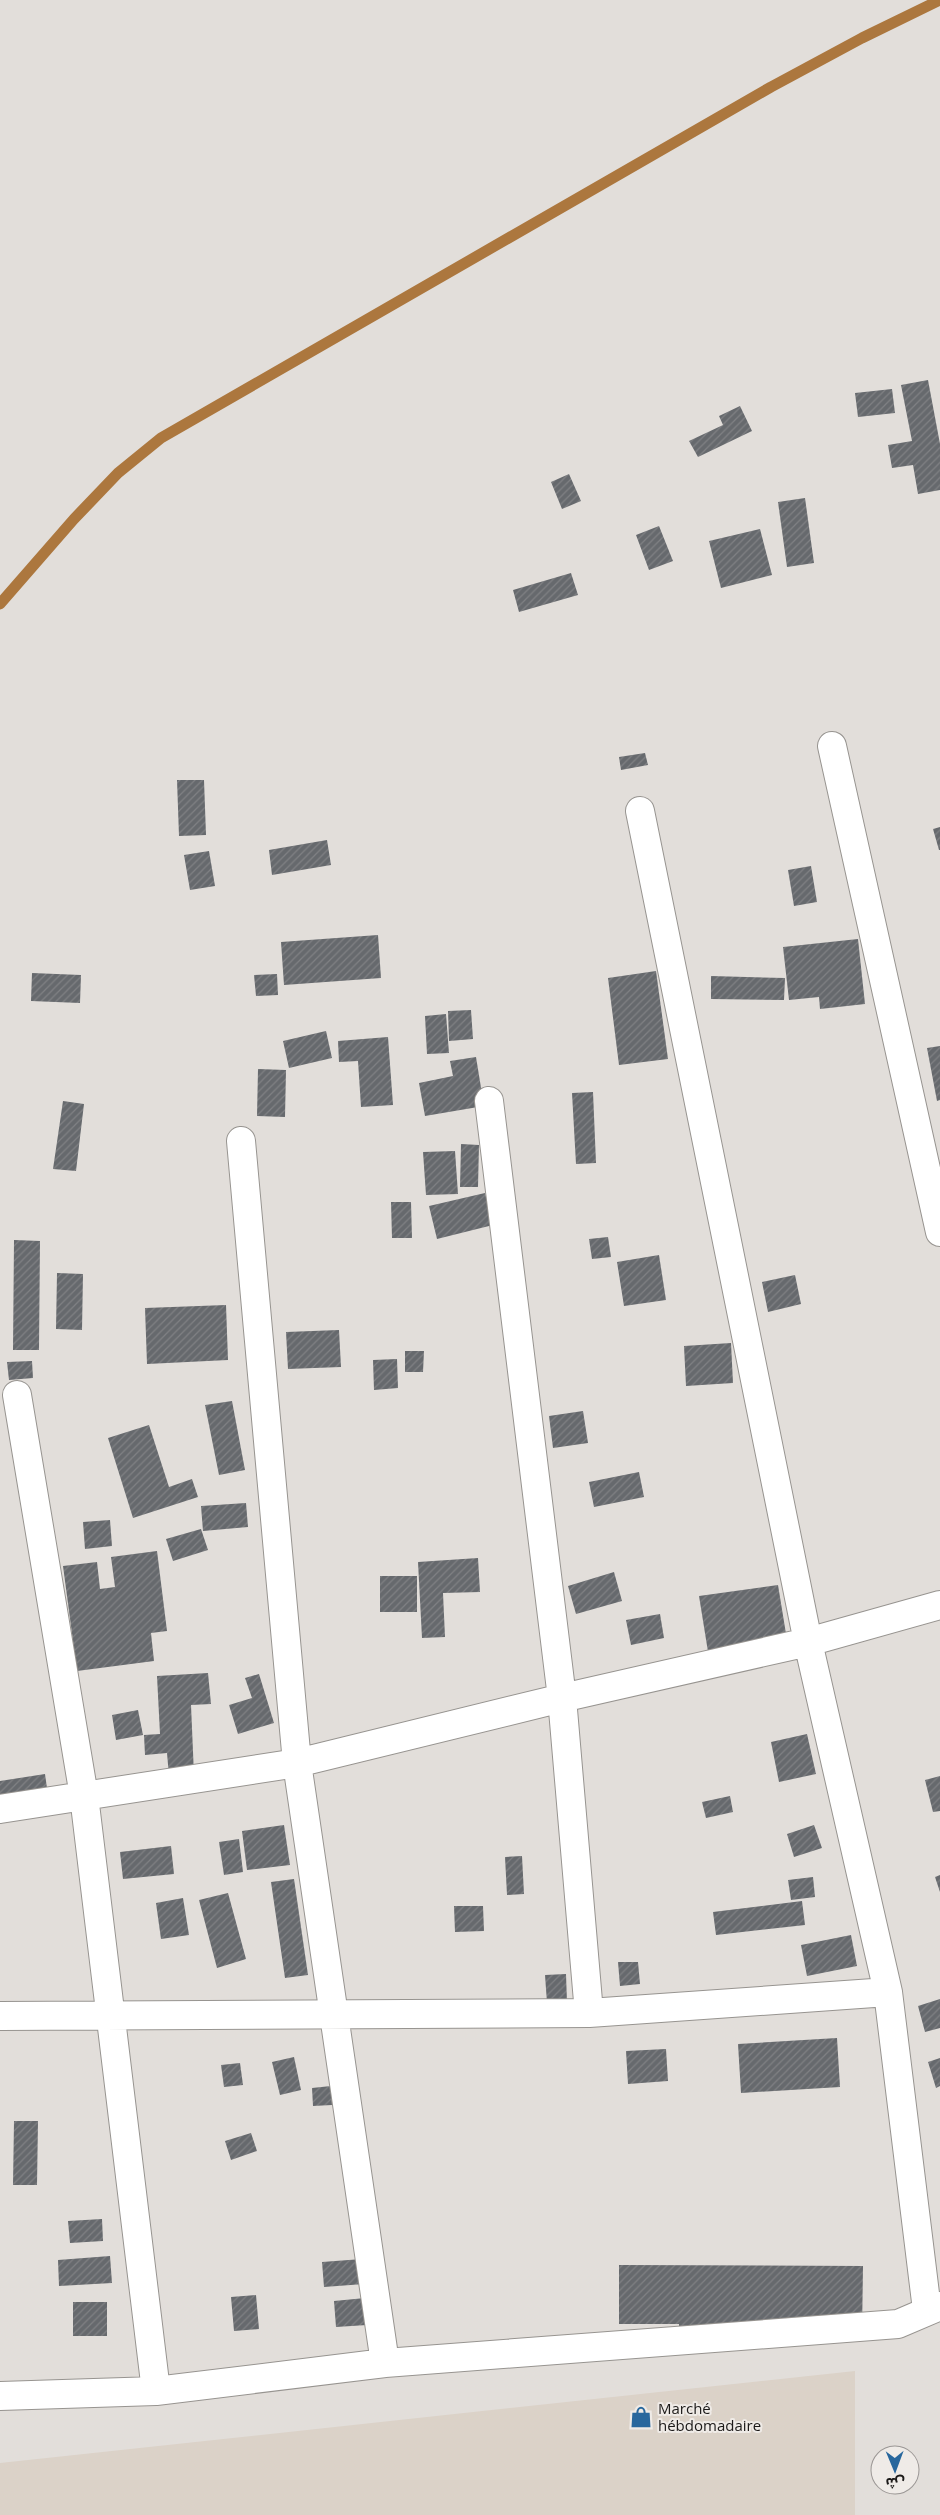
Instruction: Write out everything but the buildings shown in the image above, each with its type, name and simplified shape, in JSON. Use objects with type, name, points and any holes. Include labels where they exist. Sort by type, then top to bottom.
[{"type":"street","points":[[832,746],[940,1232]]},
{"type":"street","points":[[0,2396],[156,2391],[385,2363],[898,2324],[934,2308],[888,1992],[808,1642],[640,810]]},
{"type":"street","points":[[489,1101],[562,1698],[589,2013]]},
{"type":"street","points":[[241,1141],[297,1763],[385,2363]]},
{"type":"street","points":[[16,1395],[84,1796],[156,2391]]},
{"type":"street","points":[[0,1809],[297,1763],[562,1698],[808,1642],[940,1606]]},
{"type":"street","points":[[0,2016],[589,2013],[888,1992]]},
{"type":"shaded area","name":"Marché hébdomadaire","points":[[855,2371],[855,2515],[0,2515],[0,2463]]},
{"type":"waterway","points":[[0,604],[74,519],[118,473],[161,438],[771,87],[862,38],[940,0]]},
{"type":"place","name":"Marché hébdomadaire","points":[[641,2417]]}]
